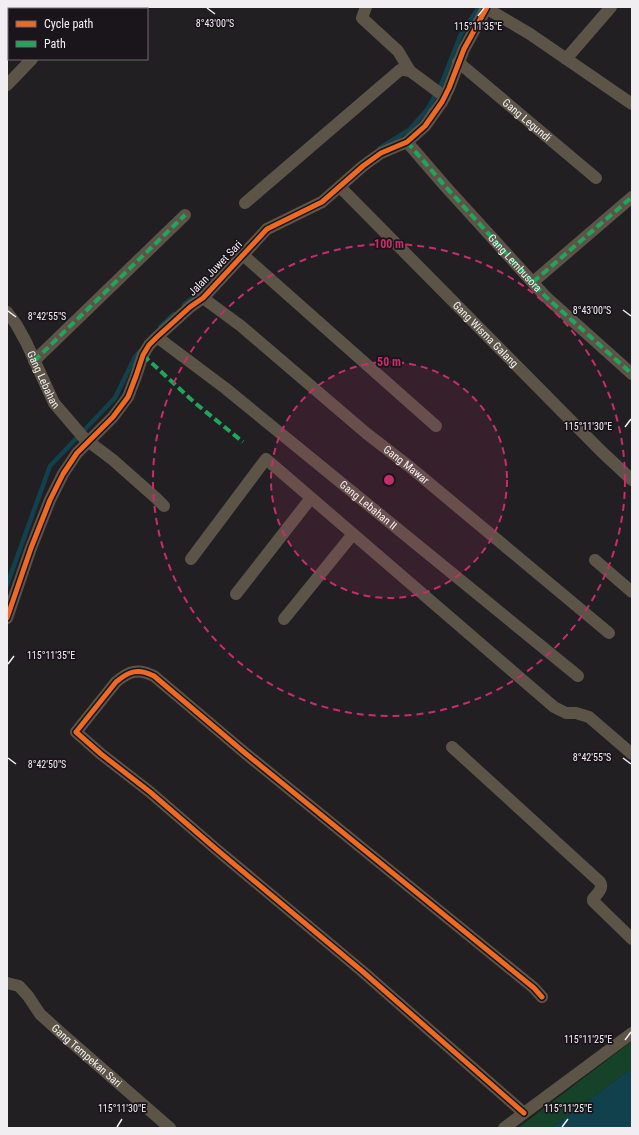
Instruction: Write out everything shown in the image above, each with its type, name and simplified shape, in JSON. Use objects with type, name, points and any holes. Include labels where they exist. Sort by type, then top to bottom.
[{"type":"street","points":[[366,7],[362,18],[398,51],[410,70],[445,97]]},
{"type":"street","points":[[566,59],[611,7]]},
{"type":"street","points":[[487,8],[530,34],[632,104]]},
{"type":"street","name":"Jalan Juwet Sari","points":[[7,618],[31,548],[56,487],[86,439],[113,417],[128,397],[143,355],[149,345],[190,307],[203,298],[267,229],[322,202],[363,166],[381,153],[407,142],[425,126],[437,111],[445,97],[464,49],[487,8]]},
{"type":"street","points":[[7,85],[31,60]]},
{"type":"street","name":"Gang Legundi","points":[[458,62],[596,178]]},
{"type":"street","points":[[245,203],[400,70],[410,70]]},
{"type":"street","name":"Gang Lembusora","points":[[407,142],[546,297],[632,374]]},
{"type":"street","name":"Gang Wisma Galang","points":[[340,187],[595,446],[632,480]]},
{"type":"street","points":[[533,282],[632,197]]},
{"type":"street","points":[[34,361],[185,215]]},
{"type":"street","points":[[243,255],[436,426]]},
{"type":"street","name":"Gang Mawar","points":[[203,298],[241,326],[366,433],[410,467],[609,633]]},
{"type":"street","name":"Gang Lebahan","points":[[7,312],[23,336],[54,403],[86,439],[164,506]]},
{"type":"street","name":"Gang Lebahan II","points":[[157,337],[225,388],[578,676]]},
{"type":"street","points":[[191,559],[266,459],[554,708],[588,717],[632,754]]},
{"type":"street","points":[[236,594],[311,498]]},
{"type":"street","points":[[284,619],[353,534]]},
{"type":"street","points":[[596,560],[632,592]]},
{"type":"street","points":[[524,1113],[362,971],[150,792],[101,754],[76,732],[116,682],[124,675],[138,671],[154,676],[245,753],[534,988],[542,997]]},
{"type":"street","points":[[452,747],[600,882],[602,888],[593,901],[632,939]]},
{"type":"street","name":"Gang Tempekan Sari","points":[[7,983],[19,986],[40,1014],[170,1128]]},
{"type":"street","points":[[504,1128],[632,1034]]},
{"type":"green space","points":[[632,1041],[632,1068],[552,1128],[518,1128]]},
{"type":"water","points":[[632,1068],[632,1128],[552,1128]]},
{"type":"waterway","points":[[380,148],[409,130],[427,110],[441,85],[461,34],[479,7]]},
{"type":"waterway","points":[[184,305],[213,280]]},
{"type":"waterway","points":[[160,327],[174,314]]},
{"type":"waterway","points":[[7,585],[50,466],[115,398],[135,357],[140,351]]},
{"type":"marked path","points":[[407,142],[546,297],[632,374]]},
{"type":"marked path","points":[[533,282],[632,197]]},
{"type":"marked path","points":[[34,361],[185,215]]},
{"type":"marked path","points":[[143,355],[195,403],[243,442]]},
{"type":"cycle path","points":[[7,618],[31,548],[50,500],[63,474],[77,453],[113,417],[128,397],[143,355],[149,345],[190,307],[203,298],[267,229],[322,202],[363,166],[381,153],[407,142],[425,126],[442,102],[464,49],[487,7]]},
{"type":"cycle path","points":[[524,1113],[362,971],[150,792],[101,754],[76,732],[116,682],[125,675],[138,671],[154,676],[245,753],[534,988],[542,997]]}]
